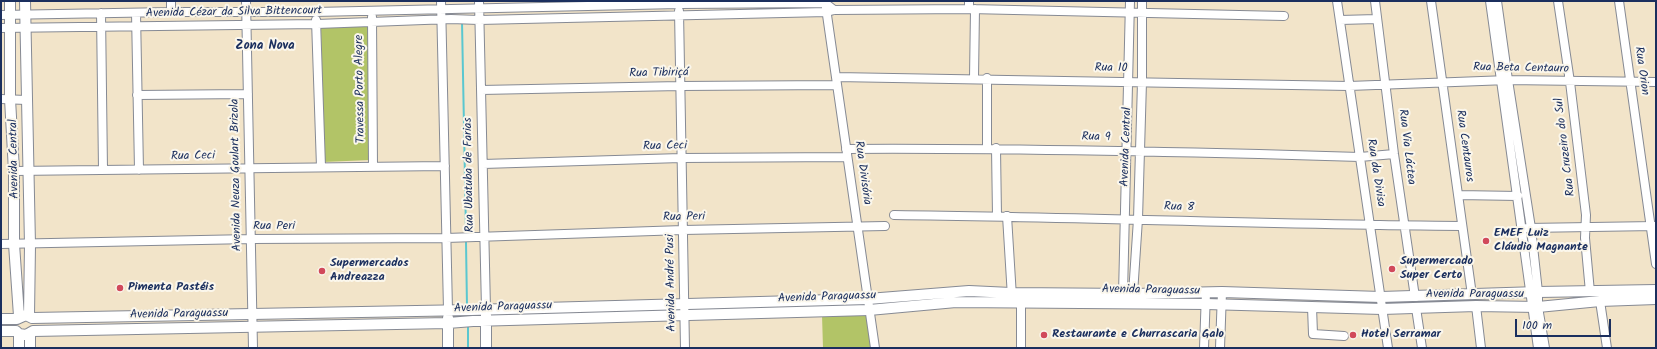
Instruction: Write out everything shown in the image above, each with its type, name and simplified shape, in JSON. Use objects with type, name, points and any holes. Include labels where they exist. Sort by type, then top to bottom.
[{"type":"main road","name":"Avenida Central","points":[[10,1],[6,15],[6,99],[14,171],[14,244],[24,317]]},
{"type":"main road","name":"Avenida Central","points":[[24,317],[30,244],[25,1]]},
{"type":"main road","name":"Avenida Paraguassu","points":[[1,319],[24,317],[471,310],[684,304],[868,304],[956,302],[1017,297],[1206,292],[1415,297],[1534,292],[1656,290]]},
{"type":"main road","name":"Avenida Paraguassu","points":[[1017,297],[1312,308],[1382,309],[1476,306],[1535,307],[1600,301],[1656,299]]},
{"type":"main road","name":"Avenida Paraguassu","points":[[1,331],[18,332],[23,335],[31,333],[135,329],[453,323],[473,321],[684,315],[868,304]]},
{"type":"main road","name":"Rua Ubatuba de Farias","points":[[486,309],[486,348]]},
{"type":"main road","name":"Rua Ubatuba de Farias","points":[[448,348],[453,323],[452,310]]},
{"type":"main road","points":[[135,316],[135,329]]},
{"type":"main road","name":"Avenida Central","points":[[19,348],[18,332],[15,323],[24,317]]},
{"type":"main road","name":"Avenida Central","points":[[24,317],[35,323],[31,333],[30,348]]},
{"type":"street","points":[[171,1],[172,12]]},
{"type":"street","name":"Avenida Neuza Goulart Brizola","points":[[246,1],[253,348]]},
{"type":"street","name":"Rua Ubatuba de Farias","points":[[441,1],[445,10],[442,19],[446,238],[452,310]]},
{"type":"street","name":"Avenida Central","points":[[1128,294],[1124,219],[1130,1]]},
{"type":"street","name":"Avenida Central","points":[[1128,294],[1138,219],[1142,82],[1142,1]]},
{"type":"street","name":"Rua da Divisa","points":[[1337,1],[1388,348]]},
{"type":"street","name":"Rua Via Láctea","points":[[1375,1],[1394,154],[1415,297]]},
{"type":"street","name":"Rua Centauros","points":[[1431,1],[1472,295]]},
{"type":"street","points":[[1490,1],[1531,228],[1538,348]]},
{"type":"street","points":[[1497,1],[1522,228],[1534,292]]},
{"type":"street","name":"Rua Cruzeiro do Sul","points":[[1558,1],[1570,82],[1586,215],[1585,238],[1590,292]]},
{"type":"street","name":"Rua Orion","points":[[1619,1],[1630,83],[1653,226],[1656,264]]},
{"type":"street","name":"Avenida Cézar da Silva Bittencourt","points":[[6,15],[445,10],[477,6],[679,2],[825,2]]},
{"type":"street","name":"Avenida André Pusi","points":[[679,2],[685,348]]},
{"type":"street","name":"Rua Divisória","points":[[825,2],[830,11],[836,81],[875,348]]},
{"type":"street","name":"Rua Ubatuba de Farias","points":[[477,6],[479,20],[486,309]]},
{"type":"street","name":"Avenida Cézar da Silva Bittencourt","points":[[6,27],[317,24],[442,19],[479,20],[679,16],[971,6],[1284,16]]},
{"type":"street","points":[[971,6],[974,78]]},
{"type":"street","name":"Travessa Porto Alegre","points":[[371,10],[373,167]]},
{"type":"street","points":[[314,12],[317,24],[321,167]]},
{"type":"street","points":[[101,13],[103,170]]},
{"type":"street","points":[[136,13],[139,170]]},
{"type":"street","points":[[1340,20],[1377,19]]},
{"type":"street","points":[[987,78],[997,216]]},
{"type":"street","name":"Rua 10","points":[[836,81],[987,78],[1349,86],[1386,84]]},
{"type":"street","name":"Rua Beta Centauro","points":[[1386,84],[1505,80],[1630,83],[1656,82]]},
{"type":"street","name":"Rua Tibiriçá","points":[[481,90],[836,81]]},
{"type":"street","points":[[138,95],[248,94]]},
{"type":"street","points":[[6,99],[26,100]]},
{"type":"street","name":"Rua 9","points":[[846,149],[991,148],[1140,150],[1360,157],[1394,154]]},
{"type":"street","name":"Rua Ceci","points":[[482,164],[682,158],[847,157]]},
{"type":"street","name":"Rua Ceci","points":[[14,171],[445,166]]},
{"type":"street","points":[[1458,195],[1518,196]]},
{"type":"street","name":"Rua 8","points":[[894,215],[1462,226]]},
{"type":"street","points":[[1007,216],[1017,297],[1021,348]]},
{"type":"street","name":"Rua Peri","points":[[1,244],[251,239],[446,238],[683,230],[885,226]]},
{"type":"street","points":[[1522,228],[1653,226]]},
{"type":"street","points":[[1204,348],[1206,292]]},
{"type":"street","points":[[1220,348],[1222,292]]},
{"type":"street","points":[[1600,301],[1607,348]]},
{"type":"street","points":[[1476,306],[1481,348]]},
{"type":"street","points":[[1535,307],[1545,348]]},
{"type":"street","points":[[1312,308],[1313,334],[1344,336]]},
{"type":"street","points":[[1416,308],[1422,348]]},
{"type":"green space","points":[[369,25],[370,160],[323,162],[321,26]]},
{"type":"green space","points":[[866,312],[871,348],[823,348],[822,315]]},
{"type":"waterway","points":[[462,22],[466,232]]},
{"type":"waterway","points":[[466,242],[467,307]]},
{"type":"waterway","points":[[468,325],[468,348]]},
{"type":"place","name":"EMEF Luiz Cláudio Magnante","points":[[1486,241]]},
{"type":"place","name":"Supermercado Super Certo","points":[[1392,269]]},
{"type":"place","name":"Supermercados Andreazza","points":[[322,271]]},
{"type":"place","name":"Pimenta Pastéis","points":[[120,288]]},
{"type":"place","name":"Restaurante e Churrascaria Galo","points":[[1044,335]]},
{"type":"place","name":"Hotel Serramar","points":[[1353,335]]},
{"type":"district","name":"Zona Nova","points":[[265,47]]}]
